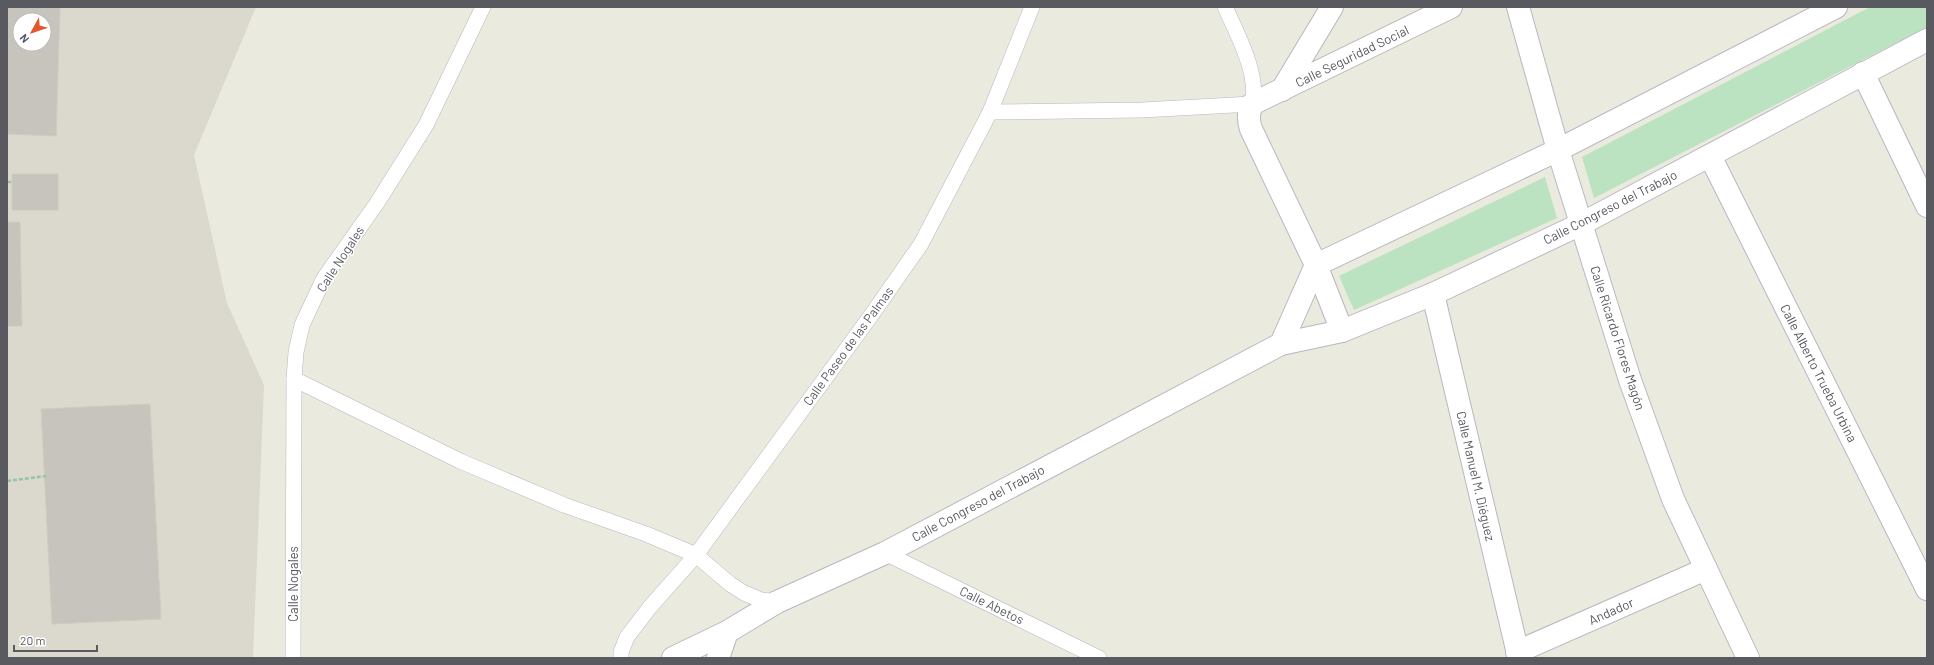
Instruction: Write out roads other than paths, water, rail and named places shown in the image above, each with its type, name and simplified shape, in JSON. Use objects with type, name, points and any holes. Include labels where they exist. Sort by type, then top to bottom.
[{"type":"street","points":[[1282,90],[1332,7]]},
{"type":"street","name":"Calle Seguridad Social","points":[[1252,104],[1451,7]]},
{"type":"street","name":"Calle Ricardo Flores Magón","points":[[1518,7],[1558,150],[1630,380],[1668,484],[1748,658]]},
{"type":"street","points":[[1281,344],[1316,265],[1558,150],[1836,7]]},
{"type":"street","name":"Calle Congreso del Trabajo","points":[[674,658],[727,632],[777,602],[885,552],[1281,344],[1342,331],[1433,294],[1581,224],[1927,40]]},
{"type":"street","points":[[1863,73],[1927,206]]},
{"type":"street","points":[[1252,104],[1248,117],[1251,129],[1316,265],[1342,331]]},
{"type":"street","name":"Calle Alberto Trueba Urbina","points":[[1710,156],[1927,589]]},
{"type":"street","name":"Calle Manuel M. Diéguez","points":[[1433,294],[1518,655]]},
{"type":"street","name":"Andador","points":[[1518,655],[1706,569]]},
{"type":"street","points":[[718,658],[727,632]]},
{"type":"lane","name":"Calle Nogales","points":[[293,658],[294,379],[296,352],[302,324],[324,278],[377,203],[426,125],[483,7]]},
{"type":"lane","name":"Calle Paseo de las Palmas","points":[[621,658],[621,652],[627,637],[650,607],[696,555],[870,317],[921,244],[990,112],[1032,7]]},
{"type":"lane","points":[[990,112],[1142,110],[1252,104],[1255,95],[1252,76],[1240,40],[1225,7]]},
{"type":"lane","points":[[294,379],[460,461],[564,505],[646,534],[696,555],[730,584],[744,593],[761,600],[777,602]]},
{"type":"lane","name":"Calle Abetos","points":[[885,552],[1100,658]]}]
